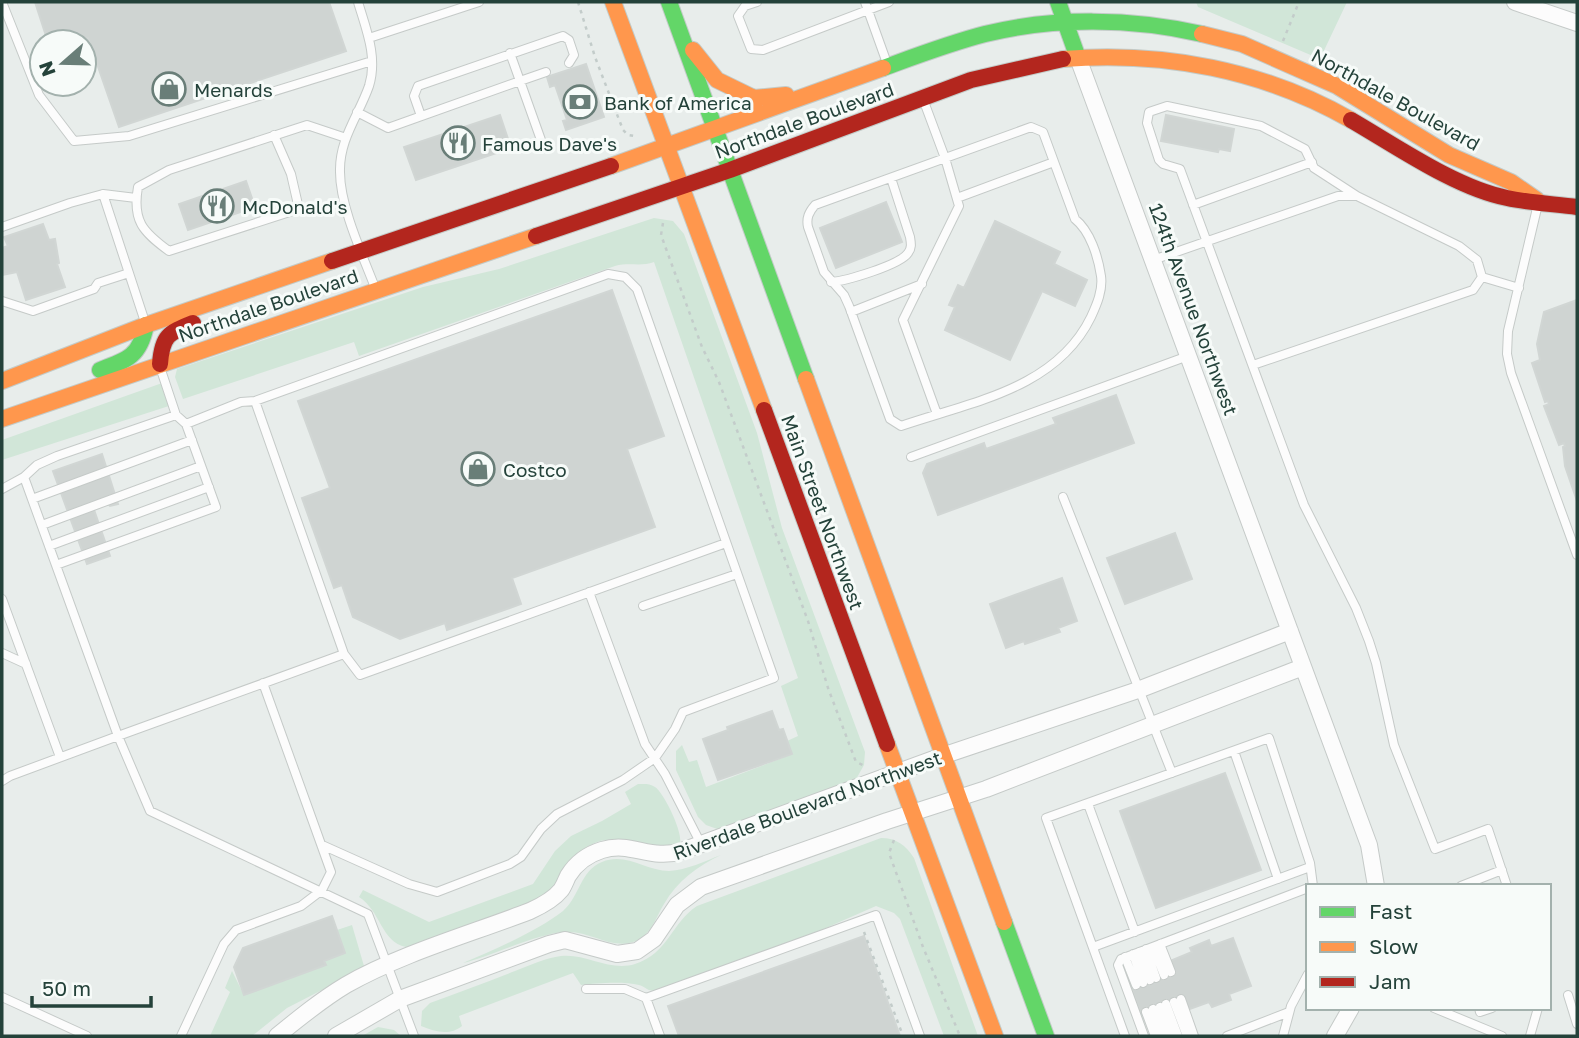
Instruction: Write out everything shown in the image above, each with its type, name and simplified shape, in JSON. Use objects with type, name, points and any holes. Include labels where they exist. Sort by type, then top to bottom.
[{"type":"street","name":"Main Street Northwest","points":[[613,2],[995,1036]]},
{"type":"street","name":"Main Street Northwest","points":[[669,2],[1046,1036]]},
{"type":"street","name":"124th Avenue Northwest","points":[[1058,2],[1303,667]]},
{"type":"street","points":[[1515,2],[1577,23]]},
{"type":"street","name":"Northdale Boulevard","points":[[2,381],[146,325],[666,147],[888,66],[986,34],[1065,22],[1146,24],[1242,44],[1337,86],[1449,155],[1511,181],[1538,201]]},
{"type":"street","points":[[682,36],[717,80],[754,98],[816,93]]},
{"type":"street","name":"Northdale Boulevard","points":[[2,419],[730,170],[983,77],[1055,60],[1147,58],[1188,62],[1250,76],[1326,106],[1449,176],[1505,198],[1538,201]]},
{"type":"street","points":[[1538,201],[1577,207]]},
{"type":"street","points":[[160,364],[161,344],[169,332],[237,307],[246,302],[253,289]]},
{"type":"street","points":[[74,394],[83,378],[135,355],[140,348],[146,325]]},
{"type":"street","name":"Riverdale Boulevard Northwest","points":[[277,1036],[314,1005],[347,985],[388,965],[549,902],[583,859],[601,850],[622,847],[660,856],[670,855],[942,756],[1138,690],[1290,631]]},
{"type":"street","points":[[336,1036],[400,999],[549,944],[565,940],[617,954],[636,951],[654,939],[677,905],[701,887],[986,789],[1303,667],[1369,845],[1376,884]]},
{"type":"street","points":[[1335,1036],[1350,1010]]},
{"type":"lane","points":[[2,2],[39,95],[74,141],[129,136],[372,61]]},
{"type":"lane","points":[[358,2],[369,38],[372,61],[369,86],[342,146],[340,171],[342,192],[376,290]]},
{"type":"lane","points":[[369,38],[479,2]]},
{"type":"lane","points":[[757,2],[745,6],[738,16],[751,48],[763,50],[867,6],[889,2]]},
{"type":"lane","points":[[867,6],[888,66]]},
{"type":"lane","points":[[421,116],[414,96],[418,86],[510,53],[562,36],[569,40],[574,55],[569,63]]},
{"type":"lane","points":[[510,53],[541,140]]},
{"type":"lane","points":[[357,112],[388,128],[546,72]]},
{"type":"lane","points":[[923,98],[959,206],[903,320],[937,414]]},
{"type":"lane","points":[[1482,277],[1477,260],[1459,246],[1357,196],[1314,168],[1305,149],[1261,126],[1167,106],[1149,112],[1147,123],[1159,160],[1163,164],[1180,169],[1304,505],[1356,608],[1376,663],[1394,745],[1435,849],[1488,829],[1506,884]]},
{"type":"lane","points":[[274,135],[291,174],[299,209],[169,251],[149,237],[134,209],[138,187],[169,170],[274,135],[307,125],[346,138]]},
{"type":"lane","points":[[1031,127],[1043,132],[1054,162],[1075,219],[1083,226],[1099,264],[1102,285],[1095,309],[1081,338],[1057,362],[1024,383],[901,426],[890,419],[844,295],[824,272],[807,220],[815,205],[1031,127]]},
{"type":"lane","points":[[957,198],[1054,162]]},
{"type":"lane","points":[[1193,205],[1312,162]]},
{"type":"lane","points":[[831,282],[897,262],[908,255],[910,237],[891,178]]},
{"type":"lane","points":[[2,227],[103,194],[136,198]]},
{"type":"lane","points":[[103,194],[146,325]]},
{"type":"lane","points":[[1153,260],[1338,196],[1357,196]]},
{"type":"lane","points":[[1538,201],[1508,331],[1509,364],[1577,555]]},
{"type":"lane","points":[[2,302],[33,311],[129,274]]},
{"type":"lane","points":[[186,424],[241,402],[255,401],[608,274],[625,277],[637,289],[774,678],[682,712],[675,729],[655,758],[623,780],[557,814],[541,829],[521,857],[510,864],[436,892],[409,884],[322,845]]},
{"type":"lane","points":[[1482,277],[1519,288]]},
{"type":"lane","points":[[1253,365],[1454,298],[1473,289],[1482,277]]},
{"type":"lane","points":[[851,312],[922,284]]},
{"type":"lane","points":[[911,457],[1188,356]]},
{"type":"lane","points":[[56,565],[216,507],[186,424],[176,415],[160,364]]},
{"type":"lane","points":[[255,401],[344,654],[360,675],[726,542]]},
{"type":"lane","points":[[2,489],[57,456],[176,415]]},
{"type":"lane","points":[[32,499],[192,440]]},
{"type":"lane","points":[[41,525],[201,466]]},
{"type":"lane","points":[[24,477],[118,736],[150,811],[368,914],[414,1036]]},
{"type":"lane","points":[[49,546],[209,487]]},
{"type":"lane","points":[[1063,497],[1172,773]]},
{"type":"lane","points":[[643,606],[737,574]]},
{"type":"lane","points":[[590,592],[645,744],[702,844]]},
{"type":"lane","points":[[2,599],[60,757]]},
{"type":"lane","points":[[2,653],[26,664]]},
{"type":"lane","points":[[2,781],[60,757],[344,654]]},
{"type":"lane","points":[[181,1036],[225,944],[236,930],[301,906],[322,890],[331,872],[263,683]]},
{"type":"lane","points":[[1125,1036],[1046,818],[1269,738],[1314,884]]},
{"type":"lane","points":[[1234,751],[1278,879]]},
{"type":"lane","points":[[1087,804],[1135,932]]},
{"type":"lane","points":[[1093,947],[1310,867]]},
{"type":"lane","points":[[1466,884],[1502,870]]},
{"type":"lane","points":[[1144,1036],[1118,965],[1121,959],[1306,889]]},
{"type":"lane","points":[[586,989],[625,989],[646,998],[876,915],[920,1036]]},
{"type":"lane","points":[[1143,951],[1153,979]]},
{"type":"lane","points":[[1143,951],[1153,979]]},
{"type":"lane","points":[[1143,951],[1153,979]]},
{"type":"lane","points":[[1283,1036],[1289,1012],[1306,978]]},
{"type":"lane","points":[[1568,995],[1577,1024]]},
{"type":"lane","points":[[2,997],[87,1036]]},
{"type":"lane","points":[[646,998],[660,1036]]},
{"type":"lane","points":[[1155,1036],[1163,1005]]},
{"type":"lane","points":[[1163,1005],[1163,1036]]},
{"type":"lane","points":[[1163,1005],[1171,1036]]},
{"type":"lane","points":[[1163,1005],[1178,1036]]},
{"type":"lane","points":[[1163,1005],[1187,1036]]},
{"type":"lane","points":[[1163,1005],[1194,1036]]},
{"type":"lane","points":[[1439,1010],[1502,1036]]},
{"type":"lane","points":[[1530,1036],[1537,1010]]},
{"type":"lane","points":[[1227,1036],[1289,1012]]},
{"type":"path","points":[[579,2],[595,57],[623,130],[634,136]]},
{"type":"path","points":[[1279,49],[1299,2]]},
{"type":"path","points":[[663,223],[661,234],[664,245],[702,347],[719,382],[808,621],[828,688],[856,762],[865,766]]},
{"type":"path","points":[[894,840],[889,853],[926,956],[960,1036]]},
{"type":"path","points":[[862,929],[904,1036]]},
{"type":"green space","points":[[1196,2],[1347,2],[1320,59],[1198,7]]},
{"type":"green space","points":[[654,218],[673,221],[684,234],[757,433],[782,528],[865,752],[864,765],[855,781],[720,830],[706,825],[698,817],[676,770],[676,751],[682,745],[689,762],[697,760],[706,787],[790,755],[787,741],[798,736],[781,686],[798,678],[654,262],[615,266],[359,356],[354,342],[183,399],[175,377],[177,369],[423,287],[499,269]]},
{"type":"green space","points":[[165,382],[172,405],[2,460],[2,440]]},
{"type":"green space","points":[[638,784],[653,786],[659,791],[676,822],[680,843],[664,847],[620,840],[597,842],[578,853],[553,889],[538,901],[427,942],[406,947],[391,939],[372,910],[359,897],[363,890],[429,922],[533,884],[555,851],[571,836],[631,804],[625,792]]},
{"type":"green space","points":[[881,838],[900,843],[914,858],[978,1036],[944,1036],[900,919],[894,913],[876,906],[819,931],[655,991],[626,983],[581,985],[573,973],[459,1016],[462,1026],[452,1031],[437,1031],[421,1026],[422,1011],[430,1003],[550,958],[570,956],[616,966],[635,964],[655,953],[697,906]]},
{"type":"green space","points":[[721,855],[696,869],[682,881],[669,896],[651,927],[640,939],[631,943],[613,943],[576,933],[556,933],[463,963],[528,933],[563,911],[589,871],[602,862],[628,860],[669,871]]},
{"type":"green space","points":[[352,925],[364,966],[357,972],[287,1008],[252,1036],[210,1036],[230,992],[225,988],[232,971],[244,995],[325,964],[324,961],[345,953],[337,930]]},
{"type":"green space","points":[[378,1027],[394,1030],[401,1036],[362,1036]]},
{"type":"building","name":"Menards","points":[[35,2],[329,2],[346,51],[119,127],[98,67],[98,28],[43,28]]},
{"type":"building","name":"Bank of America","points":[[586,64],[604,117],[566,130],[563,121],[567,120],[555,85],[550,87],[547,77]]},
{"type":"building","points":[[500,115],[511,148],[416,180],[404,147]]},
{"type":"building","points":[[1166,115],[1234,129],[1230,151],[1219,149],[1218,152],[1161,141]]},
{"type":"building","name":"McDonald's","points":[[246,181],[255,207],[188,230],[179,204]]},
{"type":"building","points":[[886,202],[902,242],[836,268],[820,228]]},
{"type":"building","points":[[995,221],[1060,252],[1054,264],[1087,280],[1075,306],[1042,291],[1010,360],[945,330],[955,307],[949,305],[958,285],[964,288]]},
{"type":"building","points":[[43,224],[49,240],[55,239],[57,264],[65,287],[26,300],[17,272],[2,275],[2,248],[8,246],[4,237]]},
{"type":"building","name":"Costco","points":[[612,290],[664,436],[627,449],[655,527],[512,578],[521,604],[447,630],[445,623],[400,639],[353,617],[342,585],[334,588],[302,498],[330,488],[298,401]]},
{"type":"building","points":[[1577,300],[1577,501],[1565,466],[1565,446],[1564,443],[1559,445],[1544,406],[1549,404],[1548,401],[1545,402],[1532,363],[1540,360],[1537,344],[1544,312]]},
{"type":"building","points":[[1116,395],[1134,443],[938,515],[923,473],[927,464],[984,443],[986,449],[1056,424],[1053,418]]},
{"type":"building","points":[[102,454],[118,504],[110,506],[106,502],[93,507],[110,556],[87,564],[53,471]]},
{"type":"building","points":[[1175,533],[1192,579],[1125,604],[1107,558]]},
{"type":"building","points":[[1062,578],[1077,621],[1058,628],[1060,632],[1006,648],[990,604]]},
{"type":"building","points":[[772,711],[779,730],[783,729],[792,754],[718,780],[703,739]]},
{"type":"building","points":[[1225,773],[1261,870],[1156,908],[1120,811]]},
{"type":"building","points":[[332,916],[345,953],[324,961],[326,965],[244,995],[234,967],[243,948]]},
{"type":"building","points":[[864,936],[900,1036],[679,1036],[668,1006]]},
{"type":"building","points":[[1233,938],[1251,986],[1229,994],[1231,1000],[1212,1007],[1209,1002],[1187,1010],[1182,998],[1141,1014],[1131,987],[1174,971],[1170,961],[1192,952],[1190,948],[1209,940],[1211,946]]},
{"type":"traffic: fast","points":[[669,2],[806,379]]},
{"type":"traffic: fast","points":[[1058,2],[1078,58]]},
{"type":"traffic: fast","points":[[883,68],[933,50],[1011,28],[1066,22],[1121,22],[1202,34]]},
{"type":"traffic: fast","points":[[100,370],[131,355],[140,344],[146,325]]},
{"type":"traffic: fast","points":[[1004,922],[1046,1036]]},
{"type":"traffic: slow","points":[[613,2],[764,410]]},
{"type":"traffic: slow","points":[[1202,34],[1242,44],[1337,86],[1449,155],[1511,182],[1537,200]]},
{"type":"traffic: slow","points":[[693,50],[717,80],[754,98],[786,95]]},
{"type":"traffic: slow","points":[[1063,59],[1138,58],[1212,68],[1283,88],[1351,120]]},
{"type":"traffic: slow","points":[[611,166],[883,68]]},
{"type":"traffic: slow","points":[[2,419],[536,236]]},
{"type":"traffic: slow","points":[[2,381],[146,325],[332,261]]},
{"type":"traffic: slow","points":[[806,379],[1004,922]]},
{"type":"traffic: slow","points":[[887,744],[995,1036]]},
{"type":"traffic: jam","points":[[536,236],[730,170],[971,80],[1063,59]]},
{"type":"traffic: jam","points":[[1351,120],[1427,165],[1467,185],[1507,198],[1577,207]]},
{"type":"traffic: jam","points":[[332,261],[611,166]]},
{"type":"traffic: jam","points":[[160,364],[162,347],[168,337],[193,323]]},
{"type":"traffic: jam","points":[[764,410],[887,744]]},
{"type":"place","name":"Menards","points":[[169,89]]},
{"type":"place","name":"Bank of America","points":[[580,102]]},
{"type":"place","name":"Famous Dave's","points":[[458,143]]},
{"type":"place","name":"McDonald's","points":[[217,206]]},
{"type":"place","name":"Costco","points":[[478,469]]}]
